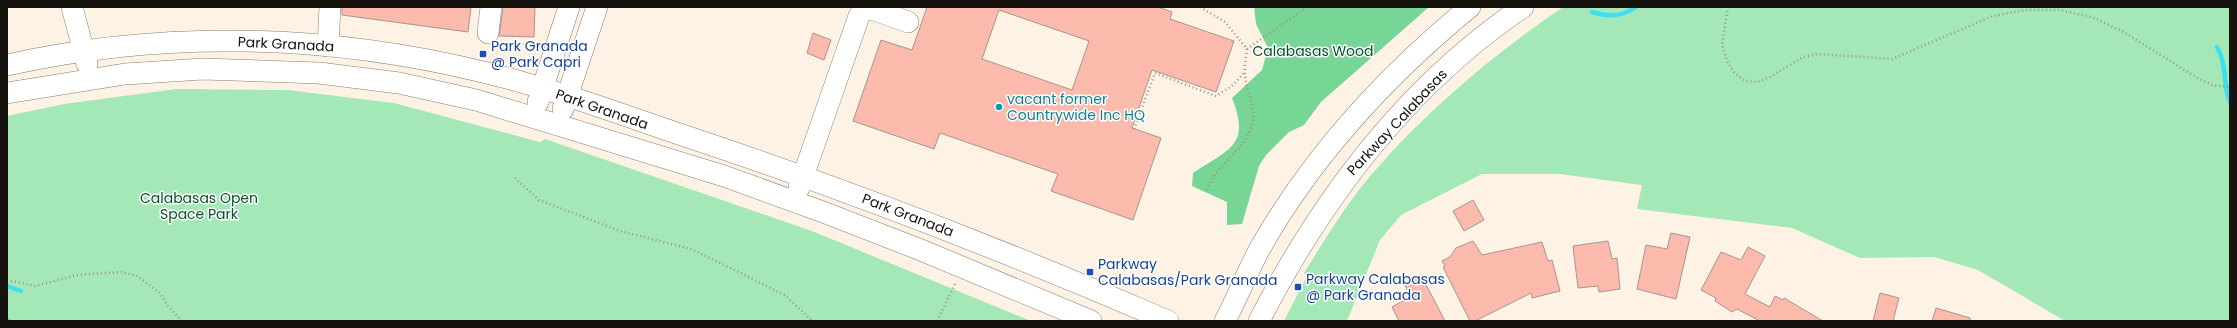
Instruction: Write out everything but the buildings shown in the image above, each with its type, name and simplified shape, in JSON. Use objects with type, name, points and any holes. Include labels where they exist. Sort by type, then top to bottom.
[{"type":"street","points":[[72,7],[90,79]]},
{"type":"street","points":[[328,46],[330,7]]},
{"type":"street","points":[[488,33],[491,7]]},
{"type":"street","points":[[534,116],[569,7]]},
{"type":"street","points":[[558,125],[597,7]]},
{"type":"street","points":[[1225,321],[1259,250],[1320,160],[1358,113],[1402,67],[1470,7]]},
{"type":"street","name":"Parkway Calabasas","points":[[1259,321],[1285,269],[1310,230],[1345,179],[1381,135],[1419,94],[1464,51],[1523,7]]},
{"type":"street","points":[[793,201],[859,16],[863,10],[872,9],[908,22]]},
{"type":"street","name":"Park Granada","points":[[7,65],[84,51],[133,45],[224,41],[328,46],[426,60],[542,88],[803,176],[926,221],[1168,321]]},
{"type":"street","name":"Park Granada","points":[[7,93],[90,79],[203,69],[320,73],[399,83],[476,100],[534,116],[558,125],[724,176],[793,201],[963,268],[1091,321]]},
{"type":"path","points":[[1200,7],[1225,22],[1247,49],[1245,73],[1253,109],[1251,130],[1239,148],[1211,177],[1207,190]]},
{"type":"path","points":[[1247,49],[1307,7]]},
{"type":"path","points":[[1728,7],[1722,44],[1727,61],[1734,72],[1745,81],[1757,82],[1770,77],[1804,57],[1818,54],[1892,59],[1993,16],[2025,10],[2059,10],[2092,17],[2122,31],[2196,77],[2216,85],[2230,87]]},
{"type":"path","points":[[1134,129],[1155,73],[1220,95],[1245,73]]},
{"type":"path","points":[[515,178],[540,200],[620,231],[691,249],[745,275],[786,296],[812,321]]},
{"type":"path","points":[[937,321],[963,268]]},
{"type":"path","points":[[7,280],[35,286],[77,275],[121,272],[137,276],[160,293],[168,306],[182,321]]},
{"type":"green space","name":"Calabasas Wood","points":[[1254,7],[1429,7],[1321,102],[1304,125],[1289,132],[1266,155],[1259,166],[1242,224],[1227,225],[1227,202],[1192,186],[1193,173],[1226,151],[1238,136],[1239,127],[1237,114],[1232,98],[1262,70],[1268,48],[1256,24]]},
{"type":"green space","points":[[1563,7],[2230,7],[2230,321],[2065,321],[1978,270],[1934,257],[1860,258],[1792,228],[1637,209],[1642,185],[1560,174],[1482,174],[1401,215],[1380,240],[1347,321],[1284,321],[1307,276],[1304,273],[1330,231],[1368,178],[1443,101],[1490,61]]},
{"type":"green space","name":"Calabasas Open Space Park","points":[[176,89],[288,90],[394,103],[540,142],[545,139],[812,231],[1031,321],[7,321],[7,116],[64,104]]},
{"type":"waterway","points":[[1592,12],[1604,15],[1615,15],[1625,13],[1636,7]]},
{"type":"waterway","points":[[2217,47],[2223,61],[2226,88],[2230,102]]},
{"type":"waterway","points":[[7,286],[21,291]]},
{"type":"place","name":"Park Granada @ Park Capri","points":[[483,54]]},
{"type":"place","name":"vacant former Countrywide Inc HQ","points":[[999,107]]},
{"type":"place","name":"Parkway Calabasas/Park Granada","points":[[1090,272]]},
{"type":"place","name":"Parkway Calabasas @ Park Granada","points":[[1298,287]]}]
